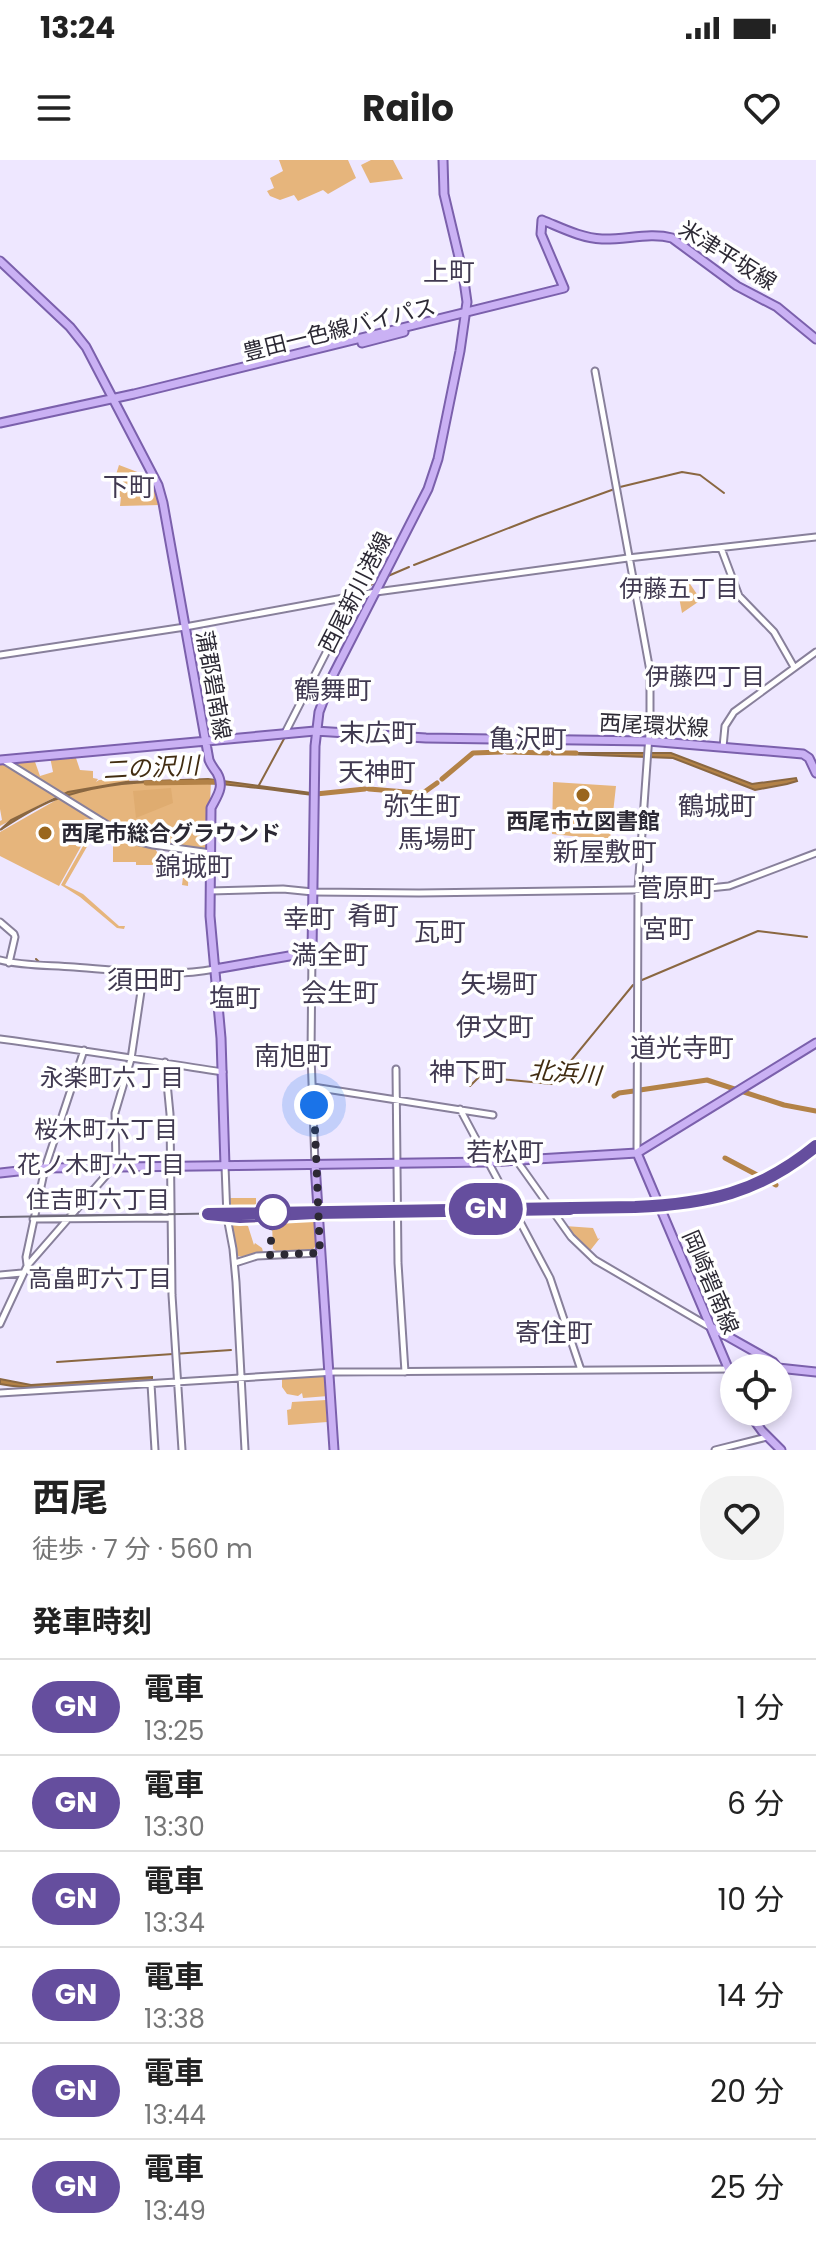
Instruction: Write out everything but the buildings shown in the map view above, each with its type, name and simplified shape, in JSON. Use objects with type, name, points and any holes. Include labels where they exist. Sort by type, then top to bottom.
[{"type":"main road","name":"西尾新川港線","points":[[312,952],[315,731],[324,695],[433,476],[466,314],[462,271],[444,194],[443,160]]},
{"type":"main road","name":"米津平坂線","points":[[564,288],[541,234],[542,220],[588,238],[672,238],[737,286],[777,307],[816,339]]},
{"type":"main road","name":"蒲郡碧南線","points":[[0,261],[84,343],[158,485],[165,510],[210,765],[218,776],[221,789],[211,808],[210,891],[211,939],[223,1072],[225,1166]]},
{"type":"main road","name":"豊田一色線バイパス","points":[[113,398],[564,288]]},
{"type":"main road","points":[[0,423],[113,398]]},
{"type":"main road","name":"西尾環状線","points":[[1,760],[315,731],[426,738],[648,741],[723,747],[803,754],[811,761],[816,773]]},
{"type":"main road","points":[[215,969],[312,952]]},
{"type":"main road","points":[[0,1173],[45,1168],[489,1162],[637,1153],[816,1043]]},
{"type":"main road","name":"岡崎碧南線","points":[[637,1153],[723,1354]]},
{"type":"main road","points":[[315,1164],[334,1450]]},
{"type":"main road","points":[[709,1326],[759,1354]]},
{"type":"main road","points":[[792,1369],[816,1372]]},
{"type":"main road","points":[[759,1426],[781,1450]]},
{"type":"street","points":[[595,371],[650,671],[638,889],[637,1153]]},
{"type":"street","points":[[0,655],[185,627],[378,588],[816,537]]},
{"type":"street","points":[[721,548],[739,596],[774,632],[794,667]]},
{"type":"street","points":[[285,734],[355,595]]},
{"type":"street","points":[[723,747],[725,726],[734,712],[816,652]]},
{"type":"street","points":[[1,760],[132,840],[211,853]]},
{"type":"street","points":[[210,891],[283,889],[419,893],[700,889],[729,886],[816,853]]},
{"type":"street","points":[[0,922],[15,937],[9,963]]},
{"type":"street","points":[[312,952],[315,1164]]},
{"type":"street","points":[[0,960],[144,971],[193,973],[215,969]]},
{"type":"street","points":[[0,1324],[25,1269],[116,1167],[115,1110],[131,1059],[144,971]]},
{"type":"street","points":[[0,1039],[223,1072]]},
{"type":"street","points":[[25,1269],[45,1168],[84,1050]]},
{"type":"street","points":[[165,1062],[171,1166],[172,1295],[182,1450]]},
{"type":"street","points":[[396,1069],[398,1263],[405,1372]]},
{"type":"street","points":[[313,1087],[493,1115]]},
{"type":"street","points":[[460,1109],[550,1278],[581,1370]]},
{"type":"street","points":[[516,1160],[578,1245],[595,1260],[709,1326]]},
{"type":"street","points":[[225,1166],[227,1217],[235,1263],[245,1450]]},
{"type":"street","points":[[679,1207],[732,1196]]},
{"type":"street","points":[[318,1213],[548,1205]]},
{"type":"street","points":[[398,1211],[553,1212]]},
{"type":"street","points":[[33,1219],[171,1218]]},
{"type":"street","points":[[235,1263],[257,1256],[320,1253]]},
{"type":"street","points":[[0,1275],[25,1269]]},
{"type":"street","points":[[0,1393],[328,1372],[720,1369]]},
{"type":"street","points":[[151,1384],[155,1450]]},
{"type":"street","points":[[715,1450],[767,1437]]},
{"type":"shaded area","points":[[279,160],[348,160],[356,178],[328,194],[323,190],[298,201],[294,195],[280,200],[270,196],[267,191],[274,188],[270,178],[283,171]]},
{"type":"shaded area","points":[[371,160],[393,160],[403,179],[370,183],[361,165]]},
{"type":"shaded area","points":[[119,465],[153,478],[160,505],[120,506],[121,497],[112,495]]},
{"type":"shaded area","points":[[676,581],[688,581],[701,600],[682,613]]},
{"type":"shaded area","points":[[570,753],[671,753],[752,784],[796,778],[797,781],[755,790],[673,758]]},
{"type":"shaded area","points":[[75,755],[80,770],[93,771],[93,778],[98,779],[96,782],[128,778],[130,782],[211,780],[208,856],[189,853],[188,886],[182,885],[186,853],[155,848],[158,854],[164,855],[165,862],[136,865],[136,862],[113,862],[113,833],[100,824],[65,885],[83,894],[119,926],[125,926],[124,929],[117,928],[61,885],[96,823],[59,886],[0,856],[0,832],[58,799],[55,797],[0,826],[0,762],[34,759],[40,776],[53,772],[50,757]]},
{"type":"shaded area","points":[[208,779],[312,795],[183,782],[118,785],[85,790],[54,800],[0,830],[11,820],[68,792],[126,782]]},
{"type":"shaded area","points":[[553,782],[616,786],[610,840],[552,834]]},
{"type":"shaded area","points":[[171,788],[173,803],[136,818],[133,791]]},
{"type":"shaded area","points":[[270,1195],[280,1196],[290,1208],[316,1210],[316,1246],[312,1250],[276,1251],[273,1249],[272,1224],[246,1225],[254,1245],[262,1248],[263,1252],[237,1256],[227,1211],[232,1211],[230,1198],[256,1198],[256,1207],[270,1207]]},
{"type":"shaded area","points":[[565,1226],[593,1228],[600,1238],[589,1252]]},
{"type":"shaded area","points":[[323,1375],[327,1378],[328,1396],[303,1398],[302,1393],[298,1396],[287,1394],[282,1387],[282,1379]]},
{"type":"shaded area","points":[[152,1377],[152,1380],[76,1387],[37,1388],[0,1384],[0,1379],[31,1385]]},
{"type":"shaded area","points":[[326,1400],[327,1422],[288,1425],[287,1410],[291,1409],[292,1402]]},
{"type":"waterway","points":[[414,565],[620,487],[682,472],[700,475],[724,493]]},
{"type":"waterway","points":[[388,576],[409,567]]},
{"type":"waterway","points":[[357,593],[376,582]]},
{"type":"waterway","points":[[258,787],[285,737]]},
{"type":"waterway","name":"二の沢川","points":[[442,779],[473,753],[502,752]]},
{"type":"waterway","name":"二の沢川","points":[[507,752],[548,753]]},
{"type":"waterway","name":"二の沢川","points":[[553,753],[576,753]]},
{"type":"waterway","name":"二の沢川","points":[[146,783],[217,782]]},
{"type":"waterway","name":"二の沢川","points":[[423,793],[437,783]]},
{"type":"waterway","name":"二の沢川","points":[[316,794],[365,789]]},
{"type":"waterway","name":"二の沢川","points":[[369,789],[418,793]]},
{"type":"waterway","points":[[642,980],[758,931],[807,937]]},
{"type":"waterway","points":[[36,959],[39,962]]},
{"type":"waterway","points":[[470,1086],[479,1077],[552,1084],[633,985]]},
{"type":"waterway","points":[[640,1090],[707,1080],[784,1105],[816,1111]]},
{"type":"waterway","points":[[614,1096],[634,1091]]},
{"type":"waterway","name":"北浜川","points":[[725,1158],[776,1185]]},
{"type":"waterway","points":[[57,1362],[231,1350]]},
{"type":"railway","points":[[0,1217],[669,1206],[709,1199],[747,1187],[783,1169],[816,1146]]},
{"type":"train","name":"GN","points":[[570,1209],[240,1217],[208,1214],[685,1204],[742,1190],[783,1170],[816,1146]]},
{"type":"place","name":"西尾市立図書館","points":[[583,795]]},
{"type":"place","name":"西尾市総合グラウンド","points":[[45,833]]},
{"type":"district","name":"上町","points":[[449,272]]},
{"type":"district","name":"下町","points":[[129,487]]},
{"type":"district","name":"伊藤五丁目","points":[[679,589]]},
{"type":"district","name":"伊藤四丁目","points":[[705,677]]},
{"type":"district","name":"鶴舞町","points":[[333,690]]},
{"type":"district","name":"末広町","points":[[378,733]]},
{"type":"district","name":"亀沢町","points":[[528,739]]},
{"type":"district","name":"天神町","points":[[377,772]]},
{"type":"district","name":"弥生町","points":[[422,806]]},
{"type":"district","name":"鶴城町","points":[[717,806]]},
{"type":"district","name":"馬場町","points":[[437,839]]},
{"type":"district","name":"新屋敷町","points":[[605,852]]},
{"type":"district","name":"錦城町","points":[[194,867]]},
{"type":"district","name":"菅原町","points":[[676,888]]},
{"type":"district","name":"肴町","points":[[373,916]]},
{"type":"district","name":"幸町","points":[[309,919]]},
{"type":"district","name":"宮町","points":[[668,929]]},
{"type":"district","name":"瓦町","points":[[440,932]]},
{"type":"district","name":"満全町","points":[[330,955]]},
{"type":"district","name":"須田町","points":[[146,980]]},
{"type":"district","name":"矢場町","points":[[499,984]]},
{"type":"district","name":"会生町","points":[[340,993]]},
{"type":"district","name":"塩町","points":[[235,998]]},
{"type":"district","name":"伊文町","points":[[495,1027]]},
{"type":"district","name":"道光寺町","points":[[682,1048]]},
{"type":"district","name":"南旭町","points":[[293,1056]]},
{"type":"district","name":"神下町","points":[[468,1072]]},
{"type":"district","name":"永楽町六丁目","points":[[112,1078]]},
{"type":"district","name":"桜木町六丁目","points":[[106,1130]]},
{"type":"district","name":"若松町","points":[[505,1152]]},
{"type":"district","name":"花ノ木町六丁目","points":[[101,1165]]},
{"type":"district","name":"住吉町六丁目","points":[[98,1200]]},
{"type":"district","name":"高畠町六丁目","points":[[100,1279]]},
{"type":"district","name":"寄住町","points":[[554,1333]]},
{"type":"route","points":[[273,1212],[270,1255],[320,1253],[314,1105]]}]
